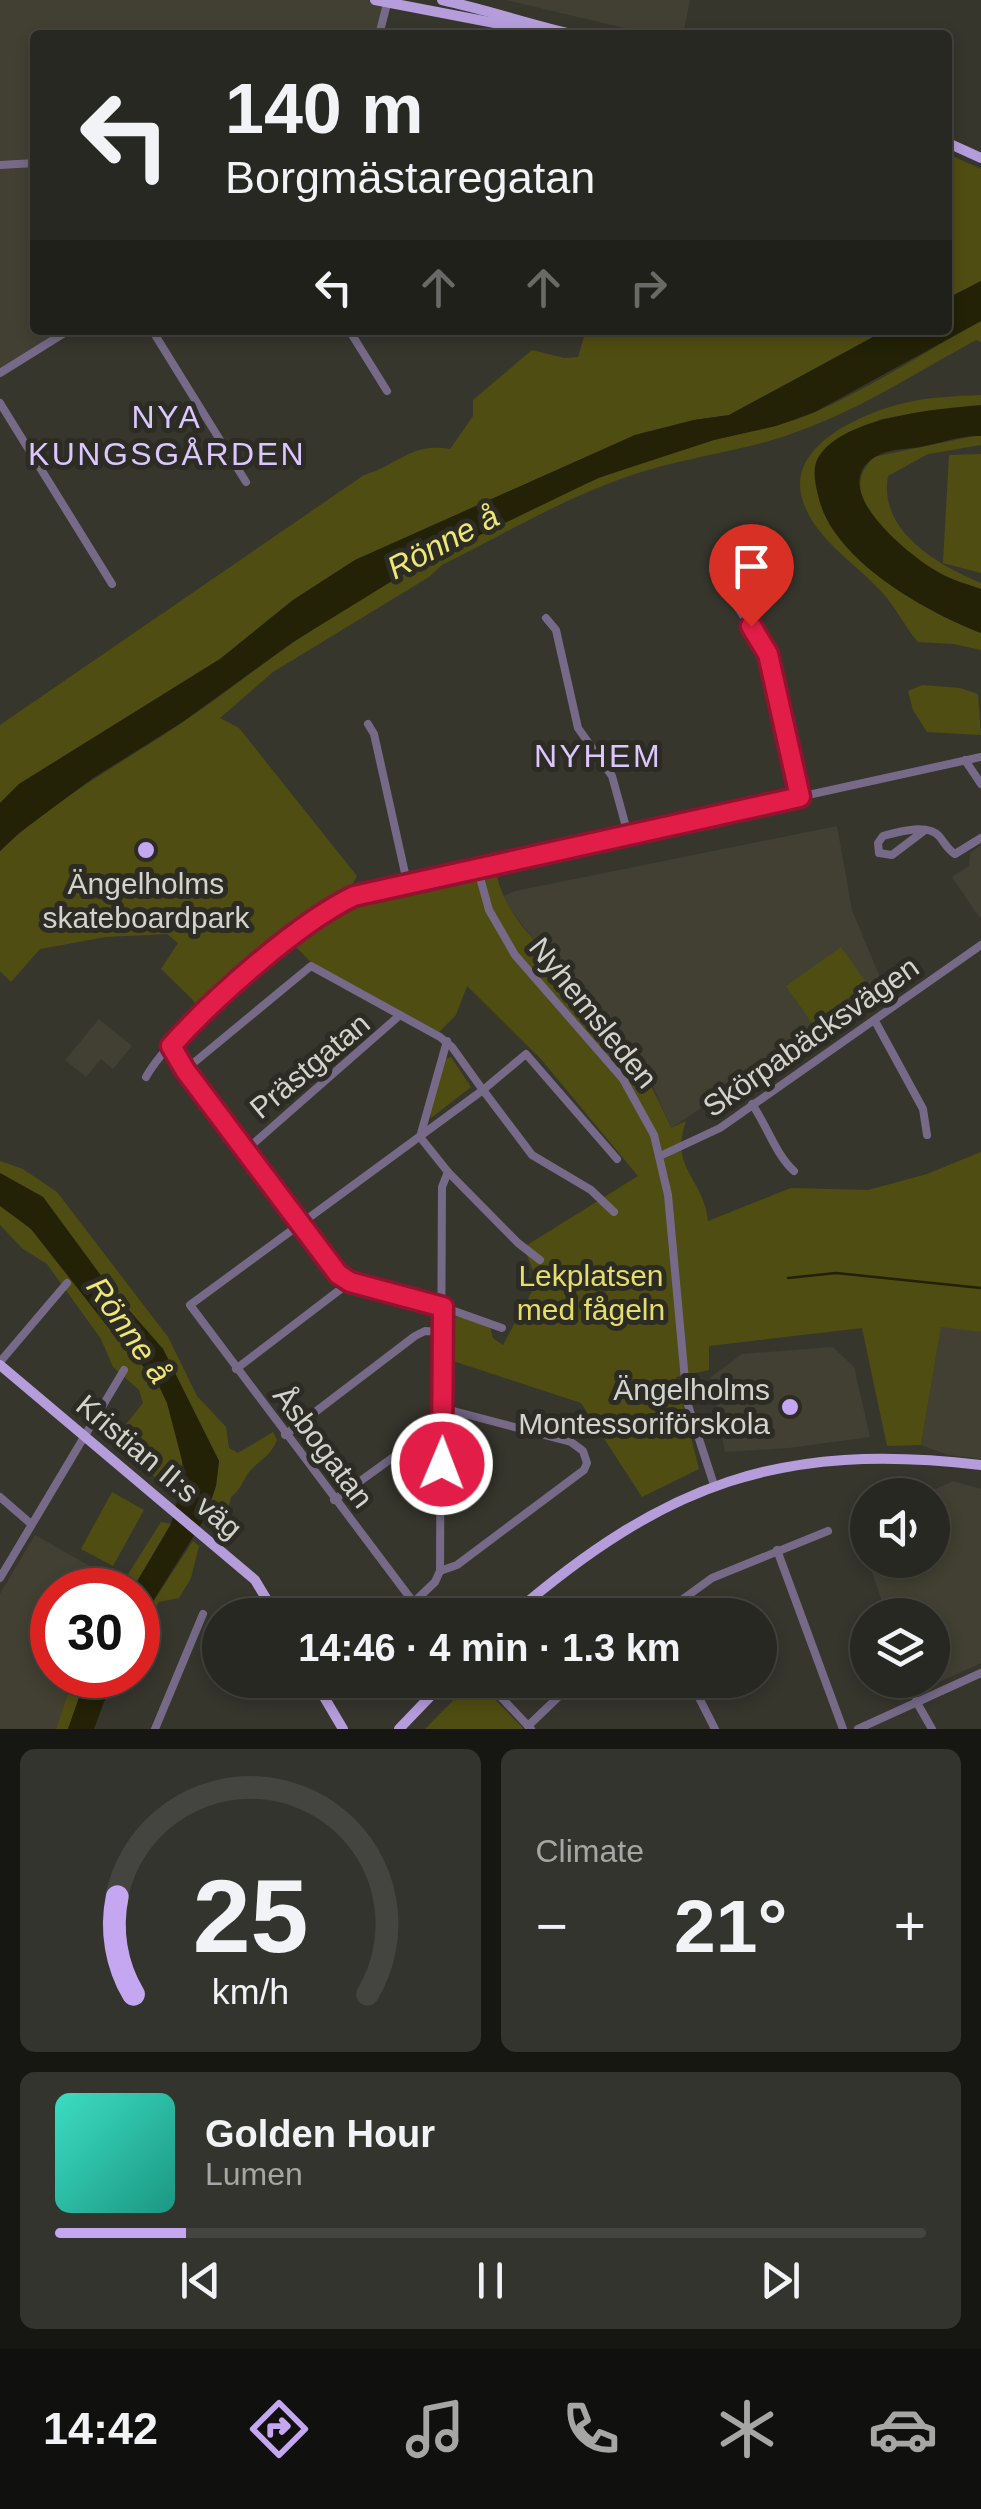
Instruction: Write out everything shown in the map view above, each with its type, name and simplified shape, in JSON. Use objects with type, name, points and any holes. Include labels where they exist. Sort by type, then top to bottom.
[{"type":"main road","points":[[442,0],[507,14],[554,30]]},
{"type":"main road","points":[[383,1],[505,25],[541,27]]},
{"type":"main road","points":[[952,145],[981,158]]},
{"type":"main road","name":"Kristian II:s väg","points":[[0,1363],[222,1551],[254,1580],[265,1598]]},
{"type":"main road","points":[[535,1598],[631,1527],[714,1485],[793,1464],[851,1457],[901,1457],[981,1465]]},
{"type":"main road","points":[[325,1698],[343,1729]]},
{"type":"main road","points":[[399,1729],[429,1698]]},
{"type":"street","points":[[380,30],[383,1]]},
{"type":"street","points":[[0,165],[30,163]]},
{"type":"street","points":[[0,373],[61,335]]},
{"type":"street","points":[[155,335],[246,482]]},
{"type":"street","points":[[352,335],[387,391]]},
{"type":"street","points":[[0,403],[112,584]]},
{"type":"street","points":[[713,570],[768,654],[800,797]]},
{"type":"street","points":[[546,618],[556,630],[578,728],[612,776],[628,834]]},
{"type":"street","points":[[368,724],[374,734],[407,882]]},
{"type":"street","points":[[146,1078],[198,1016],[298,932],[354,896],[981,756]]},
{"type":"street","points":[[965,760],[981,784]]},
{"type":"street","points":[[925,830],[892,855],[879,853],[879,842],[884,836],[925,830],[936,832],[952,853],[958,854],[981,838]]},
{"type":"street","points":[[960,862],[966,850]]},
{"type":"street","name":"Nyhemsleden","points":[[477,866],[489,910],[514,955],[622,1079],[648,1121],[668,1196],[687,1402],[714,1485]]},
{"type":"street","name":"Skörpabäcksvägen","points":[[660,1156],[714,1132],[981,945]]},
{"type":"street","points":[[185,1070],[311,966],[447,1042],[532,1156],[590,1190],[614,1212]]},
{"type":"street","name":"Prästgatan","points":[[246,1150],[397,1022],[400,1015]]},
{"type":"street","points":[[875,1020],[924,1109],[928,1136]]},
{"type":"street","points":[[420,1138],[447,1042]]},
{"type":"street","points":[[171,1046],[338,1274],[350,1282],[443,1307],[502,1328]]},
{"type":"street","points":[[301,1224],[420,1138],[526,1054],[617,1159]]},
{"type":"street","points":[[752,1104],[794,1171]]},
{"type":"street","points":[[420,1138],[448,1172],[540,1260]]},
{"type":"street","points":[[418,1598],[440,1572],[442,1187],[448,1172]]},
{"type":"street","name":"Åsbogatan","points":[[301,1224],[190,1305],[409,1598]]},
{"type":"street","points":[[236,1368],[350,1282]]},
{"type":"street","points":[[0,1363],[68,1283]]},
{"type":"street","points":[[285,1435],[415,1336],[426,1331],[442,1332]]},
{"type":"street","points":[[0,1578],[124,1370]]},
{"type":"street","points":[[440,1572],[457,1564],[584,1470],[587,1457],[571,1442],[442,1408]]},
{"type":"street","points":[[334,1500],[424,1435],[442,1434]]},
{"type":"street","points":[[0,1497],[30,1523]]},
{"type":"street","points":[[684,1598],[712,1578],[828,1531]]},
{"type":"street","points":[[777,1550],[842,1729]]},
{"type":"street","points":[[154,1729],[202,1614]]},
{"type":"street","points":[[858,1729],[981,1673]]},
{"type":"street","points":[[502,1698],[530,1728],[559,1698]]},
{"type":"street","points":[[699,1698],[715,1729]]},
{"type":"street","points":[[916,1701],[932,1729]]},
{"type":"shaded area","points":[[0,0],[370,0],[385,4],[379,30],[30,30],[30,335],[59,335],[0,372]]},
{"type":"shaded area","points":[[506,0],[690,0],[684,30],[633,30]]},
{"type":"shaded area","points":[[837,826],[852,910],[884,987],[671,1128],[652,1084],[599,1007],[539,947],[501,897]]},
{"type":"shaded area","points":[[981,845],[979,917],[952,877],[969,866],[970,853]]},
{"type":"shaded area","points":[[99,1019],[132,1046],[113,1069],[101,1059],[86,1077],[65,1060]]},
{"type":"shaded area","points":[[941,1326],[981,1332],[981,1459],[948,1455],[921,1445]]},
{"type":"shaded area","name":"Ängelholms Montessoriförskola","points":[[833,1347],[854,1367],[870,1437],[725,1452],[711,1377],[742,1354]]},
{"type":"shaded area","points":[[950,1482],[981,1489],[981,1663],[950,1677],[950,1598],[881,1598],[874,1578],[950,1578]]},
{"type":"shaded area","points":[[35,1535],[93,1568],[30,1568],[30,1698],[66,1698],[56,1729],[0,1729],[0,1594]]},
{"type":"green space","points":[[952,156],[981,169],[981,281],[952,296]]},
{"type":"green space","points":[[981,321],[981,342],[976,340],[845,412],[778,438],[650,469],[605,485],[442,565],[429,577],[273,672],[220,718],[239,728],[357,876],[347,893],[303,922],[199,1010],[161,969],[178,943],[167,934],[106,937],[40,949],[11,982],[0,971],[0,851],[64,799],[195,714],[297,640],[369,594],[519,513],[640,463],[815,412]]},
{"type":"green space","points":[[585,335],[877,335],[729,415],[635,435],[355,560],[293,600],[220,659],[19,784],[0,803],[0,725],[364,475],[415,452],[450,449],[473,416],[473,400],[532,350],[564,358],[578,357]]},
{"type":"green space","points":[[981,395],[981,405],[881,419],[852,433],[829,524],[861,559],[898,589],[938,614],[981,633],[981,650],[918,642],[887,598],[817,527],[802,498],[800,479],[817,447],[850,423],[913,401]]},
{"type":"green space","points":[[981,436],[981,445],[928,454],[888,476],[887,496],[892,513],[915,543],[930,556],[981,583],[981,589],[944,576],[918,560],[876,520],[861,491],[862,475],[873,457]]},
{"type":"green space","points":[[981,454],[981,573],[943,563],[949,455]]},
{"type":"green space","points":[[922,685],[960,688],[978,694],[981,735],[927,732],[913,710],[908,691]]},
{"type":"green space","name":"Lekplatsen med fågeln","points":[[496,872],[502,893],[524,929],[585,991],[620,1035],[671,1128],[686,1121],[682,1138],[684,1163],[708,1221],[791,1188],[868,1190],[927,1174],[981,1152],[981,1332],[941,1327],[921,1445],[887,1446],[862,1328],[709,1346],[709,1370],[676,1377],[699,1469],[642,1497],[581,1403],[450,1360],[453,1316],[489,1323],[493,1338],[503,1345],[537,1282],[524,1247],[638,1176],[540,1058],[467,986],[456,1015],[439,1032],[311,962],[292,943],[352,904]]},
{"type":"green space","points":[[841,947],[867,984],[812,1023],[786,986]]},
{"type":"green space","points":[[451,1057],[471,1087],[431,1118],[445,1059]]},
{"type":"green space","points":[[0,1161],[23,1169],[57,1192],[168,1337],[197,1396],[226,1427],[229,1448],[238,1453],[273,1432],[277,1440],[274,1446],[231,1497],[220,1520],[211,1523],[205,1518],[216,1486],[219,1461],[163,1349],[113,1292],[43,1197],[0,1173]]},
{"type":"green space","points":[[0,1206],[48,1247],[113,1333],[159,1385],[180,1440],[179,1497],[112,1442],[143,1403],[139,1390],[113,1367],[101,1339],[47,1264],[23,1249],[0,1225]]},
{"type":"green space","points":[[112,1492],[144,1510],[113,1566],[81,1549]]},
{"type":"green space","points":[[161,1522],[171,1524],[145,1568],[132,1568]]},
{"type":"green space","points":[[193,1541],[199,1546],[191,1578],[179,1598],[160,1602],[160,1591]]},
{"type":"green space","points":[[66,1698],[79,1698],[68,1729],[56,1729]]},
{"type":"green space","points":[[455,1698],[494,1698],[524,1729],[425,1729]]},
{"type":"water","name":"Rönne å","points":[[981,281],[981,321],[815,412],[598,478],[418,565],[293,642],[181,723],[93,778],[0,851],[0,803],[19,784],[220,659],[293,600],[355,560],[635,435],[729,415],[877,335],[952,335],[952,296]]},
{"type":"water","points":[[981,405],[981,436],[880,454],[862,470],[860,486],[865,503],[877,520],[910,552],[943,575],[981,589],[981,633],[908,597],[860,561],[826,518],[815,471],[818,458],[830,444],[869,424],[917,412]]},
{"type":"water","name":"Rönne å","points":[[0,1173],[43,1197],[113,1292],[163,1349],[219,1461],[216,1486],[205,1518],[160,1590],[160,1568],[145,1568],[171,1524],[185,1472],[167,1403],[157,1382],[31,1229],[0,1206]]},
{"type":"water","points":[[79,1698],[105,1698],[94,1729],[68,1729]]},
{"type":"waterway","points":[[788,1278],[836,1273],[981,1288]]},
{"type":"place","name":"Ängelholms skateboardpark","points":[[146,850]]},
{"type":"place","name":"Ängelholms Montessoriförskola","points":[[790,1407]]},
{"type":"district","name":"NYA KUNGSGÅRDEN","points":[[167,436]]},
{"type":"district","name":"NYHEM","points":[[598,756]]},
{"type":"route","points":[[442,1464],[443,1307],[350,1282],[338,1274],[171,1046],[198,1016],[298,932],[354,896],[376,888],[800,797],[768,654],[751,626]]}]
